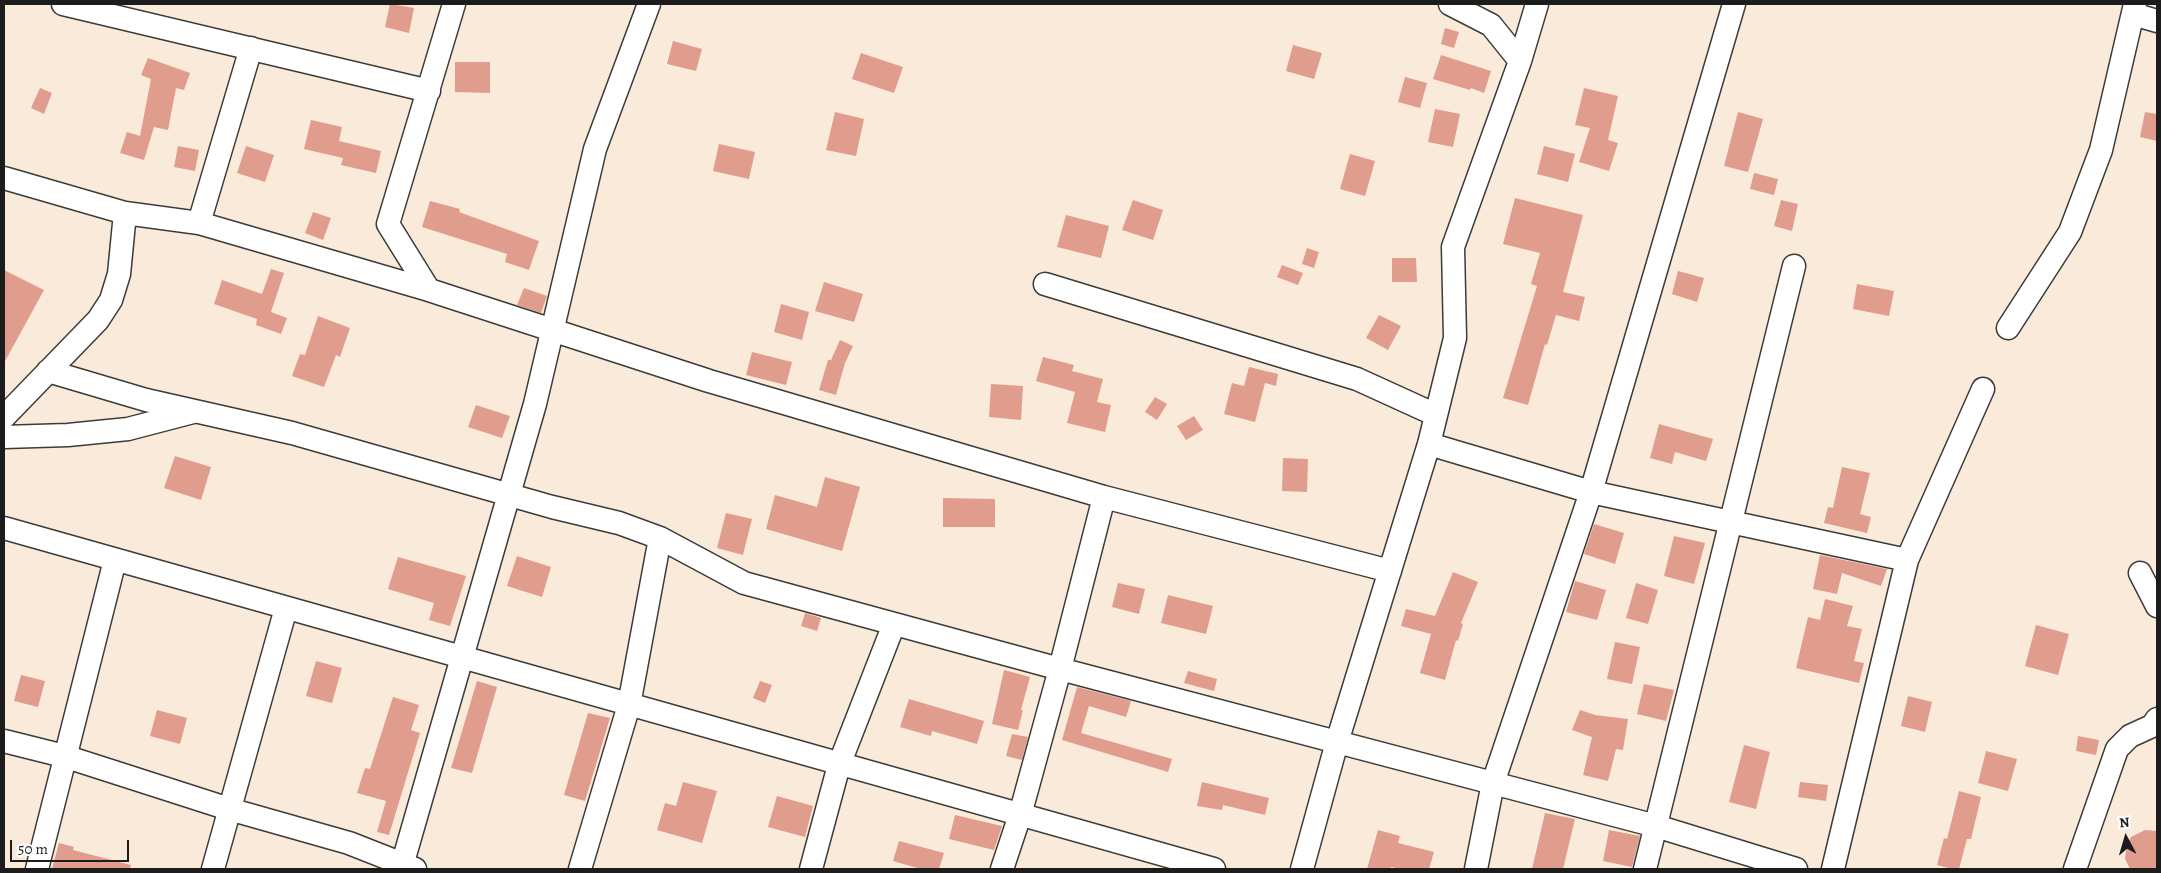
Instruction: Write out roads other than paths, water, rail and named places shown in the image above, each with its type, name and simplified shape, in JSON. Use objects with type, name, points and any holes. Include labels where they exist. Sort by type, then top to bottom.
[{"type":"street","points":[[63,4],[429,91]]},
{"type":"street","points":[[429,290],[388,224],[454,4]]},
{"type":"street","points":[[4,741],[64,756],[229,809],[349,843],[406,868],[462,657],[535,404],[595,149],[649,4]]},
{"type":"street","points":[[1450,4],[1491,25],[1520,61]]},
{"type":"street","points":[[1302,869],[1338,742],[1429,444],[1455,338],[1453,247],[1520,61],[1538,4]]},
{"type":"street","points":[[1476,869],[1493,783],[1591,492],[1734,4]]},
{"type":"street","points":[[2008,328],[2070,232],[2100,150],[2134,9],[2157,21]]},
{"type":"street","points":[[199,223],[251,48]]},
{"type":"street","points":[[4,178],[125,213],[199,223],[429,290],[709,381],[1104,497],[1390,571]]},
{"type":"street","points":[[6,412],[98,320],[111,300],[119,274],[125,213]]},
{"type":"street","points":[[1645,869],[1729,522],[1794,266]]},
{"type":"street","points":[[1045,284],[1357,379],[1436,415]]},
{"type":"street","points":[[48,371],[146,400],[292,433],[508,494],[619,522],[660,538],[744,583],[1060,669],[1656,826],[1796,869]]},
{"type":"street","points":[[1833,869],[1907,560],[1983,389]]},
{"type":"street","points":[[4,437],[128,429],[199,411]]},
{"type":"street","points":[[1429,444],[1591,492],[1907,560]]},
{"type":"street","points":[[1002,869],[1020,815],[1104,497]]},
{"type":"street","points":[[4,528],[839,765],[1214,869]]},
{"type":"street","points":[[580,869],[629,704],[660,538]]},
{"type":"street","points":[[36,869],[47,834],[64,756],[115,560]]},
{"type":"street","points":[[2140,573],[2157,606]]},
{"type":"street","points":[[213,869],[286,608]]},
{"type":"street","points":[[810,869],[839,765],[894,624]]},
{"type":"street","points":[[2076,869],[2117,749],[2130,736],[2152,726],[2157,719]]}]
